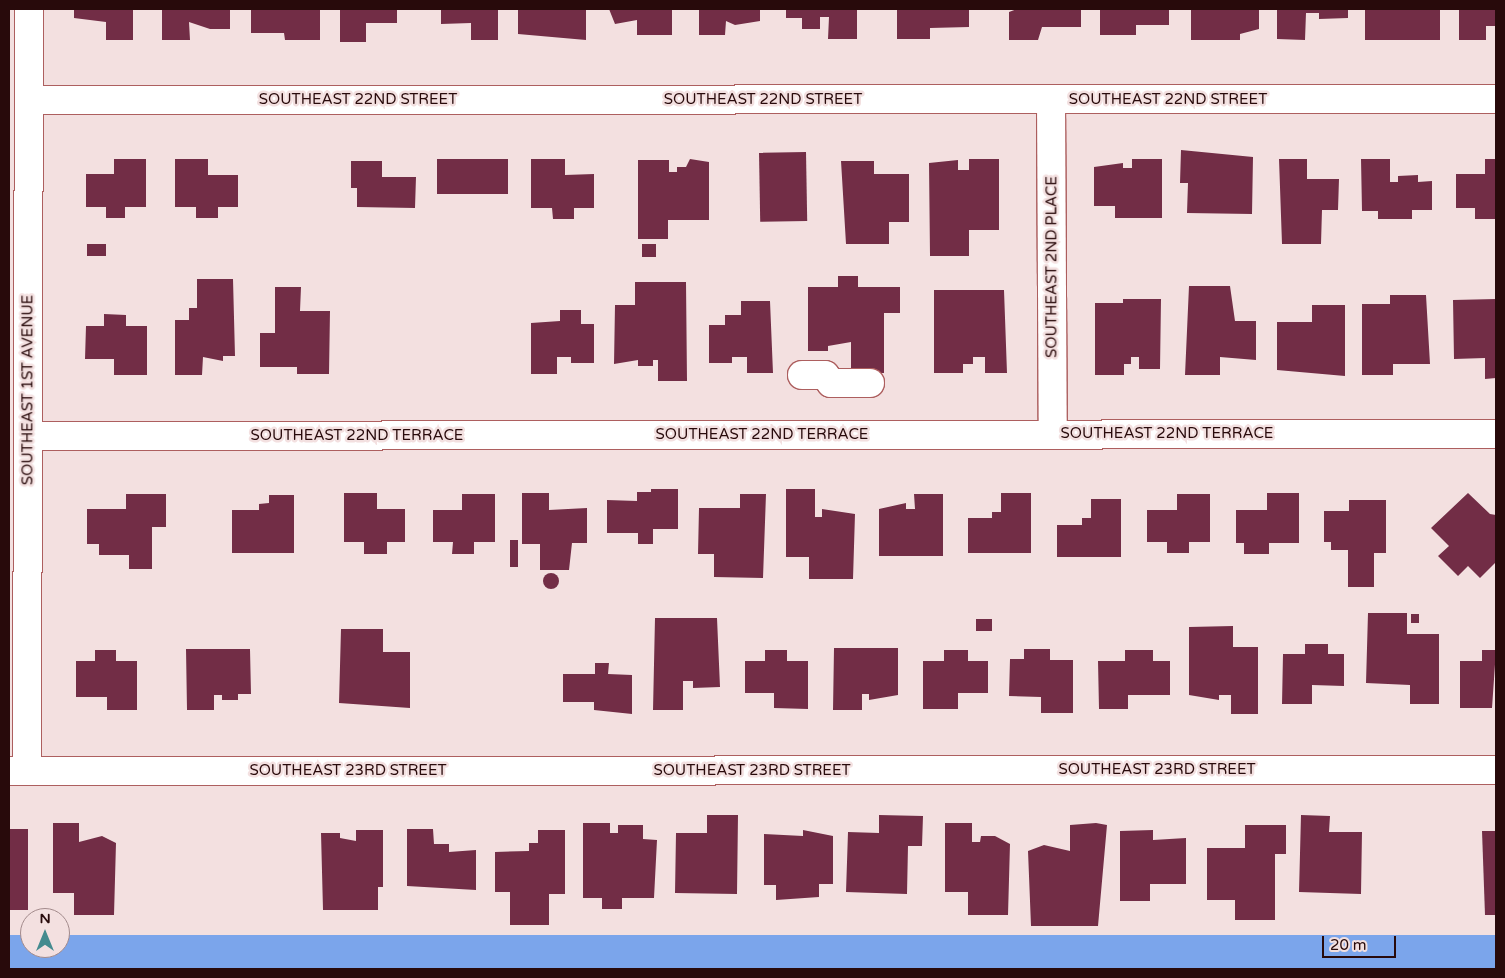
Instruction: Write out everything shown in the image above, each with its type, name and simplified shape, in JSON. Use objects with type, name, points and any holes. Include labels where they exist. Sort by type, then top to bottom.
[{"type":"street","name":"SOUTHEAST 1ST AVENUE","points":[[18,771],[28,436],[29,9]]},
{"type":"street","name":"SOUTHEAST 22ND STREET","points":[[29,100],[1496,99]]},
{"type":"street","name":"SOUTHEAST 2ND PLACE","points":[[1051,100],[1053,434]]},
{"type":"street","points":[[802,375],[824,375],[831,383],[870,383]]},
{"type":"street","name":"SOUTHEAST 22ND TERRACE","points":[[28,436],[1496,434]]},
{"type":"street","name":"SOUTHEAST 23RD STREET","points":[[18,771],[1496,770]]},
{"type":"water","points":[[9,935],[20,935],[20,958],[70,958],[70,935],[1496,935],[1496,969],[9,969]]},
{"type":"building","points":[[74,9],[133,9],[133,40],[106,40],[106,22],[74,18]]},
{"type":"building","points":[[162,9],[230,9],[230,29],[210,29],[189,22],[190,40],[162,40]]},
{"type":"building","points":[[251,9],[320,9],[320,40],[285,40],[284,33],[251,33]]},
{"type":"building","points":[[340,9],[397,9],[397,23],[366,23],[366,42],[340,42]]},
{"type":"building","points":[[441,9],[498,9],[498,40],[471,40],[471,23],[441,24]]},
{"type":"building","points":[[518,9],[586,9],[586,40],[518,34]]},
{"type":"building","points":[[609,9],[672,9],[672,35],[637,35],[637,20],[615,24]]},
{"type":"building","points":[[699,9],[760,9],[760,21],[735,25],[726,21],[725,35],[699,35]]},
{"type":"building","points":[[786,9],[857,9],[857,39],[828,39],[829,17],[820,17],[820,29],[802,29],[802,18],[786,18]]},
{"type":"building","points":[[897,9],[969,9],[969,27],[930,28],[930,39],[897,39]]},
{"type":"building","points":[[1017,9],[1081,9],[1081,27],[1042,27],[1038,40],[1009,40],[1009,12]]},
{"type":"building","points":[[1100,9],[1169,9],[1169,25],[1136,25],[1136,35],[1100,35]]},
{"type":"building","points":[[1191,9],[1259,9],[1259,29],[1240,34],[1240,40],[1191,40]]},
{"type":"building","points":[[1277,9],[1348,9],[1348,18],[1319,19],[1319,13],[1306,13],[1305,40],[1277,39]]},
{"type":"building","points":[[1365,9],[1440,9],[1440,40],[1365,40]]},
{"type":"building","points":[[1459,9],[1496,9],[1496,26],[1486,26],[1486,40],[1459,40]]},
{"type":"building","points":[[1181,150],[1253,157],[1252,214],[1187,213],[1188,183],[1180,183]]},
{"type":"building","points":[[806,152],[807,221],[760,222],[759,153]]},
{"type":"building","points":[[114,159],[146,159],[146,207],[125,207],[125,218],[106,218],[106,207],[86,207],[86,174],[114,174]]},
{"type":"building","points":[[175,159],[208,159],[208,175],[238,175],[238,207],[218,207],[218,218],[196,218],[196,207],[175,207]]},
{"type":"building","points":[[437,159],[508,159],[508,194],[437,194]]},
{"type":"building","points":[[531,159],[565,159],[565,175],[594,174],[594,208],[574,208],[574,219],[553,219],[552,208],[531,208]]},
{"type":"building","points":[[690,159],[709,162],[709,220],[668,220],[668,239],[638,239],[638,160],[669,160],[669,172],[677,172],[677,167],[686,167]]},
{"type":"building","points":[[969,159],[999,159],[999,230],[969,230],[969,256],[930,256],[929,163],[958,160],[958,170],[969,170]]},
{"type":"building","points":[[1132,159],[1162,159],[1162,218],[1115,218],[1115,206],[1094,206],[1094,167],[1123,163],[1123,168],[1132,168]]},
{"type":"building","points":[[1279,159],[1307,159],[1307,179],[1339,179],[1338,210],[1322,210],[1321,244],[1282,244]]},
{"type":"building","points":[[1361,159],[1390,159],[1390,182],[1398,182],[1398,176],[1418,175],[1418,182],[1432,181],[1432,210],[1412,210],[1412,219],[1378,219],[1378,211],[1362,211]]},
{"type":"building","points":[[1485,159],[1496,159],[1496,219],[1475,219],[1475,208],[1456,208],[1456,174],[1485,174]]},
{"type":"building","points":[[351,161],[382,161],[382,177],[416,177],[415,208],[357,207],[357,188],[351,188]]},
{"type":"building","points":[[841,161],[874,161],[874,174],[909,174],[909,222],[889,222],[889,244],[846,244]]},
{"type":"building","points":[[87,244],[106,244],[106,256],[87,256]]},
{"type":"building","points":[[642,244],[656,244],[656,257],[642,257]]},
{"type":"building","points":[[838,276],[858,276],[858,287],[900,287],[900,313],[884,313],[884,373],[851,373],[851,342],[828,346],[828,351],[808,351],[808,287],[838,287]]},
{"type":"building","points":[[197,279],[233,279],[235,356],[223,356],[223,361],[203,357],[202,375],[175,375],[175,320],[189,320],[189,308],[197,308]]},
{"type":"building","points":[[635,282],[686,282],[687,381],[658,381],[658,360],[653,360],[653,366],[638,366],[638,360],[614,364],[615,305],[635,305]]},
{"type":"building","points":[[1189,286],[1230,286],[1235,321],[1256,321],[1256,360],[1220,357],[1220,375],[1185,375]]},
{"type":"building","points":[[275,287],[301,287],[300,311],[330,311],[329,374],[297,374],[297,367],[260,367],[260,333],[275,333]]},
{"type":"building","points":[[934,290],[1004,290],[1007,373],[985,373],[985,357],[973,357],[973,364],[963,364],[963,373],[934,373]]},
{"type":"building","points":[[1390,295],[1426,295],[1430,364],[1393,364],[1393,375],[1362,375],[1362,304],[1390,304]]},
{"type":"building","points":[[1123,299],[1161,299],[1160,369],[1139,369],[1139,357],[1131,357],[1131,364],[1124,364],[1124,375],[1095,375],[1095,303],[1123,303]]},
{"type":"building","points":[[1496,299],[1496,378],[1485,379],[1485,358],[1454,359],[1453,300]]},
{"type":"building","points":[[741,301],[770,301],[773,373],[747,373],[747,357],[732,357],[732,363],[709,363],[709,325],[725,325],[725,315],[741,315]]},
{"type":"building","points":[[1312,305],[1345,305],[1345,376],[1277,370],[1277,322],[1312,322]]},
{"type":"building","points":[[560,310],[581,310],[581,324],[594,324],[594,363],[571,363],[571,357],[557,357],[557,374],[531,374],[531,323],[560,321]]},
{"type":"building","points":[[104,314],[126,315],[126,326],[147,326],[147,375],[114,375],[114,359],[85,359],[86,326],[104,326]]},
{"type":"building","points":[[651,489],[678,489],[678,529],[653,529],[653,544],[638,544],[638,533],[607,533],[607,500],[637,501],[637,492],[651,492]]},
{"type":"building","points":[[786,489],[815,489],[815,517],[822,517],[822,509],[855,514],[853,579],[809,579],[809,557],[786,557]]},
{"type":"building","points":[[344,493],[377,493],[377,509],[405,509],[405,542],[387,542],[387,554],[364,554],[364,542],[344,542]]},
{"type":"building","points":[[522,493],[549,493],[549,510],[587,508],[587,543],[572,543],[569,570],[540,570],[540,544],[522,544]]},
{"type":"building","points":[[1001,493],[1031,493],[1031,553],[968,553],[968,518],[992,518],[992,512],[1001,512]]},
{"type":"building","points":[[1267,493],[1299,493],[1299,543],[1269,543],[1269,554],[1244,554],[1244,543],[1236,543],[1236,510],[1267,510]]},
{"type":"building","points":[[1468,493],[1490,514],[1496,515],[1496,562],[1480,578],[1468,566],[1458,576],[1438,556],[1449,546],[1431,528]]},
{"type":"building","points":[[126,494],[166,494],[166,527],[152,527],[152,569],[129,569],[129,555],[99,555],[99,544],[87,544],[87,509],[126,509]]},
{"type":"building","points":[[462,494],[495,494],[495,542],[474,542],[474,554],[452,554],[453,542],[433,542],[433,510],[462,510]]},
{"type":"building","points":[[740,494],[766,494],[763,578],[714,577],[714,554],[698,554],[699,508],[740,508]]},
{"type":"building","points":[[914,494],[943,494],[943,556],[879,556],[879,509],[906,503],[906,509],[915,509]]},
{"type":"building","points":[[1177,494],[1210,494],[1210,542],[1189,542],[1189,553],[1167,553],[1167,542],[1147,542],[1147,510],[1177,510]]},
{"type":"building","points":[[269,495],[294,495],[294,553],[232,553],[232,510],[259,510],[259,504],[269,503]]},
{"type":"building","points":[[1091,499],[1121,499],[1121,557],[1057,557],[1057,525],[1082,525],[1082,518],[1091,518]]},
{"type":"building","points":[[1349,500],[1386,500],[1386,553],[1374,553],[1374,587],[1348,587],[1348,550],[1331,550],[1331,542],[1324,542],[1324,511],[1349,511]]},
{"type":"building","points":[[510,540],[518,540],[518,567],[510,567]]},
{"type":"building","points":[[548,573],[554,573],[559,578],[557,587],[548,589],[543,584],[543,578]]},
{"type":"building","points":[[1368,613],[1407,613],[1407,634],[1439,634],[1439,704],[1410,704],[1410,685],[1366,683]]},
{"type":"building","points":[[1411,614],[1419,614],[1419,623],[1411,623]]},
{"type":"building","points":[[655,618],[717,618],[720,687],[693,688],[693,681],[683,681],[683,710],[653,710]]},
{"type":"building","points":[[976,619],[992,619],[992,631],[976,631]]},
{"type":"building","points":[[1233,626],[1233,647],[1258,647],[1258,714],[1231,714],[1231,695],[1219,695],[1219,700],[1189,695],[1189,627]]},
{"type":"building","points":[[341,629],[383,629],[383,652],[410,652],[410,708],[339,703]]},
{"type":"building","points":[[1305,644],[1328,644],[1328,654],[1344,654],[1344,686],[1312,685],[1312,704],[1282,704],[1283,654],[1305,654]]},
{"type":"building","points":[[834,648],[898,648],[898,695],[869,700],[869,694],[862,694],[862,710],[833,710]]},
{"type":"building","points":[[186,649],[250,649],[251,694],[238,694],[238,700],[222,700],[222,695],[214,695],[214,710],[187,710]]},
{"type":"building","points":[[1024,649],[1050,649],[1050,660],[1073,660],[1073,713],[1041,713],[1041,697],[1009,696],[1010,659],[1024,659]]},
{"type":"building","points":[[95,650],[116,650],[116,661],[137,661],[137,710],[107,710],[107,697],[76,697],[76,661],[95,661]]},
{"type":"building","points":[[765,650],[787,650],[787,661],[808,661],[808,709],[774,708],[774,693],[745,693],[745,661],[765,661]]},
{"type":"building","points":[[944,650],[968,650],[968,661],[988,661],[988,693],[958,693],[958,709],[923,709],[923,661],[944,661]]},
{"type":"building","points":[[1125,650],[1153,650],[1153,661],[1170,661],[1170,695],[1128,695],[1128,709],[1099,709],[1098,661],[1125,661]]},
{"type":"building","points":[[1482,650],[1496,650],[1492,708],[1460,708],[1460,661],[1482,661]]},
{"type":"building","points":[[595,663],[609,663],[608,674],[632,675],[632,714],[594,710],[594,702],[563,702],[563,674],[595,674]]},
{"type":"building","points":[[707,815],[738,815],[737,894],[675,893],[676,833],[707,833]]},
{"type":"building","points":[[879,815],[923,816],[922,846],[908,846],[907,894],[846,892],[848,832],[879,833]]},
{"type":"building","points":[[1301,815],[1330,816],[1329,832],[1362,832],[1361,894],[1299,892]]},
{"type":"building","points":[[53,823],[79,823],[79,842],[102,836],[116,843],[114,915],[74,915],[74,893],[53,893]]},
{"type":"building","points":[[583,823],[610,823],[610,833],[618,833],[618,825],[643,825],[643,839],[657,840],[654,898],[622,898],[622,909],[602,909],[602,898],[583,898]]},
{"type":"building","points":[[945,823],[972,823],[972,842],[980,842],[981,836],[995,836],[1010,844],[1008,915],[968,915],[968,892],[945,892]]},
{"type":"building","points":[[1096,823],[1107,825],[1098,926],[1031,926],[1028,851],[1044,845],[1070,851],[1070,825]]},
{"type":"building","points":[[1245,825],[1286,825],[1286,854],[1275,854],[1275,920],[1235,920],[1235,900],[1207,900],[1207,848],[1245,848]]},
{"type":"building","points":[[9,829],[28,829],[28,908],[9,910]]},
{"type":"building","points":[[407,829],[433,829],[434,844],[449,844],[449,852],[476,850],[476,890],[407,886]]},
{"type":"building","points":[[356,830],[383,830],[383,887],[378,887],[378,910],[323,910],[321,833],[340,833],[340,838],[356,841]]},
{"type":"building","points":[[538,830],[565,830],[565,894],[549,894],[549,925],[510,925],[510,892],[495,892],[495,852],[529,851],[529,843],[538,843]]},
{"type":"building","points":[[803,830],[833,836],[833,884],[819,884],[819,897],[776,900],[776,885],[764,885],[764,834],[803,836]]},
{"type":"building","points":[[1153,830],[1153,840],[1186,838],[1186,884],[1150,884],[1150,901],[1120,901],[1120,831]]},
{"type":"building","points":[[1482,831],[1496,831],[1496,915],[1485,915]]}]
